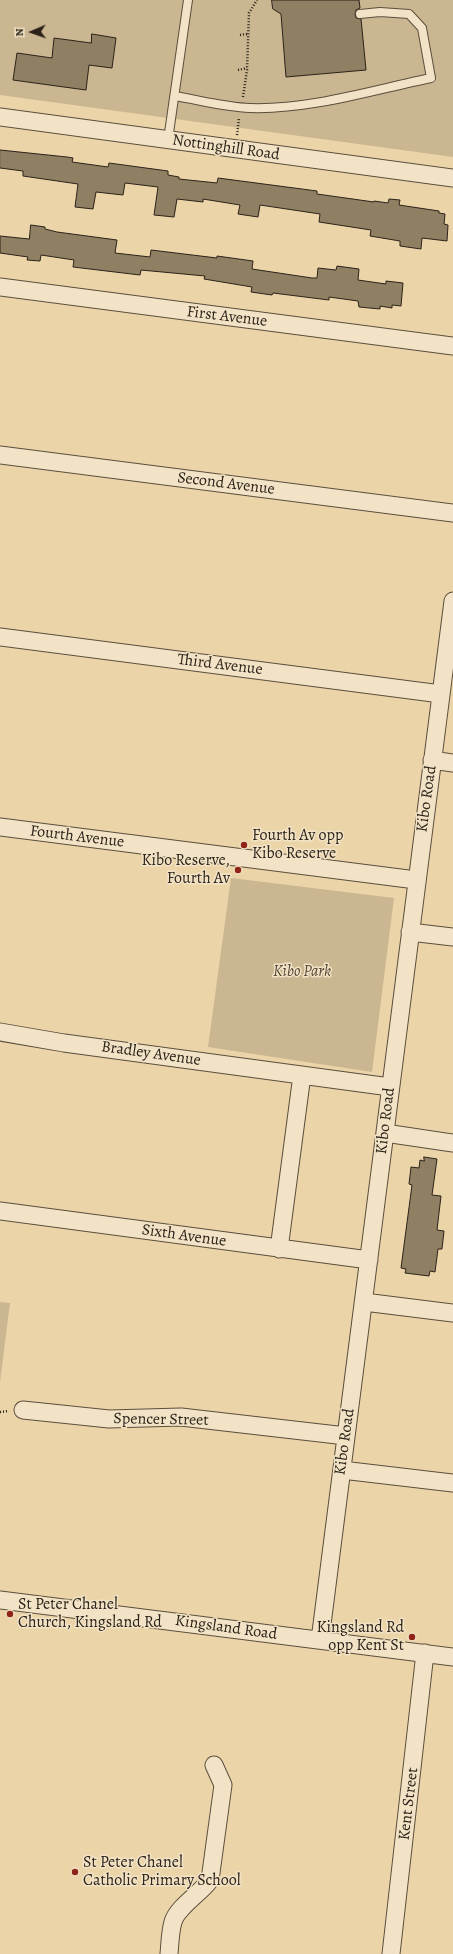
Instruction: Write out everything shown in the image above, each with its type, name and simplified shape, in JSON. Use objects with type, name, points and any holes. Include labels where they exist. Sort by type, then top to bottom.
[{"type":"street","name":"Nottinghill Road","points":[[0,117],[453,178]]},
{"type":"street","name":"First Avenue","points":[[0,287],[453,346]]},
{"type":"street","name":"Second Avenue","points":[[0,455],[453,513]]},
{"type":"street","name":"Kibo Road","points":[[320,1640],[364,1302],[416,880],[453,601]]},
{"type":"street","name":"Third Avenue","points":[[0,637],[441,694]]},
{"type":"street","points":[[432,760],[453,762]]},
{"type":"street","name":"Fourth Avenue","points":[[0,827],[416,880]]},
{"type":"street","points":[[410,932],[453,937]]},
{"type":"street","name":"Bradley Avenue","points":[[0,1032],[64,1043],[390,1087]]},
{"type":"street","points":[[279,1248],[302,1075]]},
{"type":"street","points":[[385,1133],[453,1143]]},
{"type":"street","name":"Sixth Avenue","points":[[0,1212],[369,1260]]},
{"type":"street","points":[[364,1302],[453,1313]]},
{"type":"street","name":"Spencer Street","points":[[23,1410],[109,1419],[180,1417],[346,1436]]},
{"type":"street","points":[[342,1470],[453,1483]]},
{"type":"street","name":"Kingsland Road","points":[[0,1600],[453,1657]]},
{"type":"street","name":"Kent Street","points":[[391,1954],[426,1653]]},
{"type":"street","points":[[169,1954],[173,1922],[178,1913],[204,1889],[210,1880],[223,1785],[214,1765]]},
{"type":"lane","points":[[168,140],[188,0]]},
{"type":"lane","points":[[175,96],[241,107],[280,108],[431,78],[422,28],[409,14],[380,12],[360,14]]},
{"type":"path","points":[[236,149],[247,68],[247,34],[249,13],[257,0]]},
{"type":"path","points":[[240,35],[247,34]]},
{"type":"path","points":[[238,70],[247,68]]},
{"type":"green space","points":[[0,0],[453,0],[453,157],[0,95]]},
{"type":"green space","name":"Kibo Park","points":[[231,878],[394,898],[372,1072],[208,1047]]},
{"type":"green space","points":[[0,1302],[10,1303],[0,1382]]},
{"type":"building","points":[[272,0],[359,0],[360,8],[356,10],[355,14],[356,18],[361,19],[366,70],[286,77],[281,14],[273,9]]},
{"type":"building","points":[[92,34],[116,38],[112,68],[89,65],[86,90],[13,80],[17,53],[52,58],[54,38],[91,43]]},
{"type":"building","points":[[0,150],[67,157],[73,158],[72,162],[108,167],[109,163],[168,171],[168,175],[179,177],[179,179],[217,183],[218,178],[317,191],[317,194],[374,202],[388,203],[389,199],[400,200],[399,205],[439,211],[439,213],[445,214],[444,224],[448,225],[447,241],[422,238],[421,249],[400,246],[400,241],[370,236],[371,230],[319,222],[320,214],[260,205],[258,217],[238,214],[240,205],[203,199],[203,202],[177,199],[174,217],[154,215],[158,187],[125,183],[123,195],[96,192],[93,209],[75,207],[78,184],[23,176],[23,171],[0,168]]},
{"type":"building","points":[[31,225],[45,227],[45,229],[57,232],[117,240],[115,253],[150,257],[151,250],[217,258],[217,256],[253,261],[252,269],[312,278],[317,278],[318,268],[336,270],[337,266],[359,269],[358,280],[386,284],[386,281],[403,283],[401,306],[392,305],[392,308],[380,306],[380,309],[359,307],[358,301],[329,297],[329,300],[273,293],[272,295],[251,292],[252,287],[204,279],[205,276],[141,270],[140,275],[73,267],[74,260],[41,255],[40,261],[27,260],[28,257],[0,253],[0,236],[29,239]]},
{"type":"building","points":[[424,1157],[437,1159],[432,1195],[441,1196],[437,1230],[444,1231],[442,1249],[438,1249],[435,1272],[430,1271],[429,1276],[405,1273],[406,1269],[401,1268],[412,1185],[409,1184],[411,1167],[419,1168],[420,1160],[424,1161]]},
{"type":"place","name":"Fourth Av opp Kibo Reserve","points":[[244,845]]},
{"type":"place","name":"Kibo Reserve, Fourth Av","points":[[238,870]]},
{"type":"place","name":"St Peter Chanel Church, Kingsland Rd","points":[[10,1614]]},
{"type":"place","name":"Kingsland Rd opp Kent St","points":[[412,1637]]},
{"type":"place","name":"St Peter Chanel Catholic Primary School","points":[[75,1872]]}]
